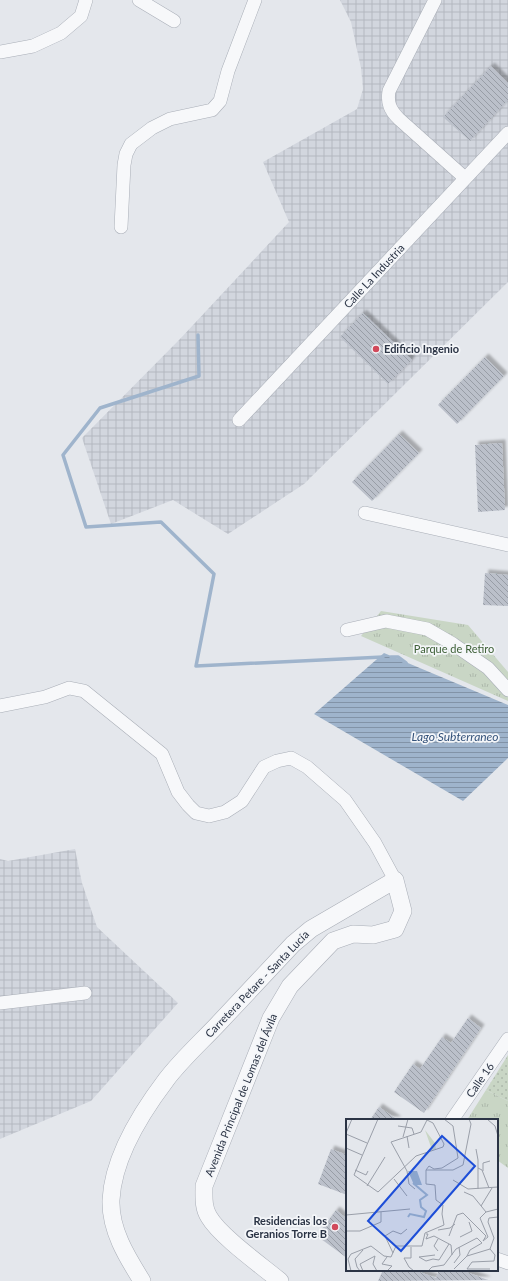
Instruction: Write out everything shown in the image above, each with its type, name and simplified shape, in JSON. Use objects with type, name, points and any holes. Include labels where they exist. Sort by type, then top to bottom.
[{"type":"street","points":[[0,52],[33,46],[61,33],[81,16],[86,0]]},
{"type":"street","points":[[139,0],[174,21]]},
{"type":"street","points":[[120,227],[124,165],[126,154],[131,144],[152,128],[170,119],[212,110],[220,101],[228,71],[255,0]]},
{"type":"street","points":[[435,0],[389,91],[388,100],[391,111],[465,178]]},
{"type":"street","name":"Calle La Industria","points":[[239,420],[508,133]]},
{"type":"street","points":[[365,513],[508,545]]},
{"type":"street","points":[[348,630],[386,620],[427,629],[453,644],[488,668],[508,690]]},
{"type":"street","points":[[0,706],[45,696],[69,688],[84,691],[162,754],[178,792],[196,813],[209,816],[225,812],[242,801],[264,767],[277,761],[291,758],[307,766],[345,800],[375,843],[395,880]]},
{"type":"street","name":"Carretera Petare - Santa Lucía","points":[[142,1281],[125,1254],[118,1237],[113,1219],[111,1201],[114,1180],[125,1149],[143,1114],[167,1079],[293,944],[311,929],[395,880]]},
{"type":"street","name":"Avenida Principal de Lomas del Ávila","points":[[280,1281],[233,1242],[209,1216],[204,1203],[204,1186],[271,1018],[290,986],[333,941],[353,934],[373,935],[395,929],[403,911],[395,880]]},
{"type":"street","points":[[0,1003],[85,993]]},
{"type":"street","name":"Calle 16","points":[[453,1119],[508,1039]]},
{"type":"street","points":[[498,1259],[508,1263]]},
{"type":"shaded area","points":[[340,0],[508,0],[508,282],[304,484],[228,534],[173,500],[111,524],[82,438],[180,339],[289,222],[263,162],[357,109],[363,89],[361,68],[351,22]]},
{"type":"shaded area","points":[[75,849],[82,883],[97,927],[178,1003],[91,1101],[0,1139],[0,859],[8,861]]},
{"type":"green space","name":"Parque de Retiro","points":[[381,611],[468,625],[508,672],[508,701],[361,636]]},
{"type":"green space","points":[[508,1055],[508,1101],[486,1090]]},
{"type":"green space","points":[[486,1090],[508,1101],[508,1168],[498,1161],[498,1119],[468,1119]]},
{"type":"water","name":"Lago Subterraneo","points":[[384,653],[508,705],[508,758],[463,801],[314,714]]},
{"type":"building","points":[[491,66],[508,83],[508,100],[470,141],[443,117]]},
{"type":"building","name":"Edificio Ingenio","points":[[363,313],[412,360],[388,384],[340,337]]},
{"type":"building","points":[[485,357],[504,376],[457,424],[438,405]]},
{"type":"building","points":[[399,434],[419,453],[372,501],[352,482]]},
{"type":"building","points":[[502,443],[505,510],[478,512],[475,445]]},
{"type":"building","points":[[485,573],[508,575],[508,606],[483,605]]},
{"type":"building","points":[[468,1018],[481,1028],[424,1113],[394,1092],[413,1064],[420,1069],[442,1037],[451,1043]]},
{"type":"building","points":[[379,1107],[397,1119],[371,1119]]},
{"type":"building","points":[[331,1149],[346,1155],[346,1195],[318,1184]]},
{"type":"building","name":"Residencias los Geranios Torre B","points":[[336,1210],[346,1218],[346,1257],[317,1236]]},
{"type":"building","points":[[383,1271],[417,1271],[436,1278],[439,1271],[464,1271],[488,1280],[378,1281]]},
{"type":"waterway","points":[[198,335],[199,376],[100,408],[63,455],[86,527],[161,522],[214,574],[196,666],[383,657]]},
{"type":"waterway","points":[[391,657],[398,657],[406,663]]},
{"type":"place","name":"Edificio Ingenio","points":[[376,349]]},
{"type":"place","name":"Residencias los Geranios Torre B","points":[[335,1227]]}]
